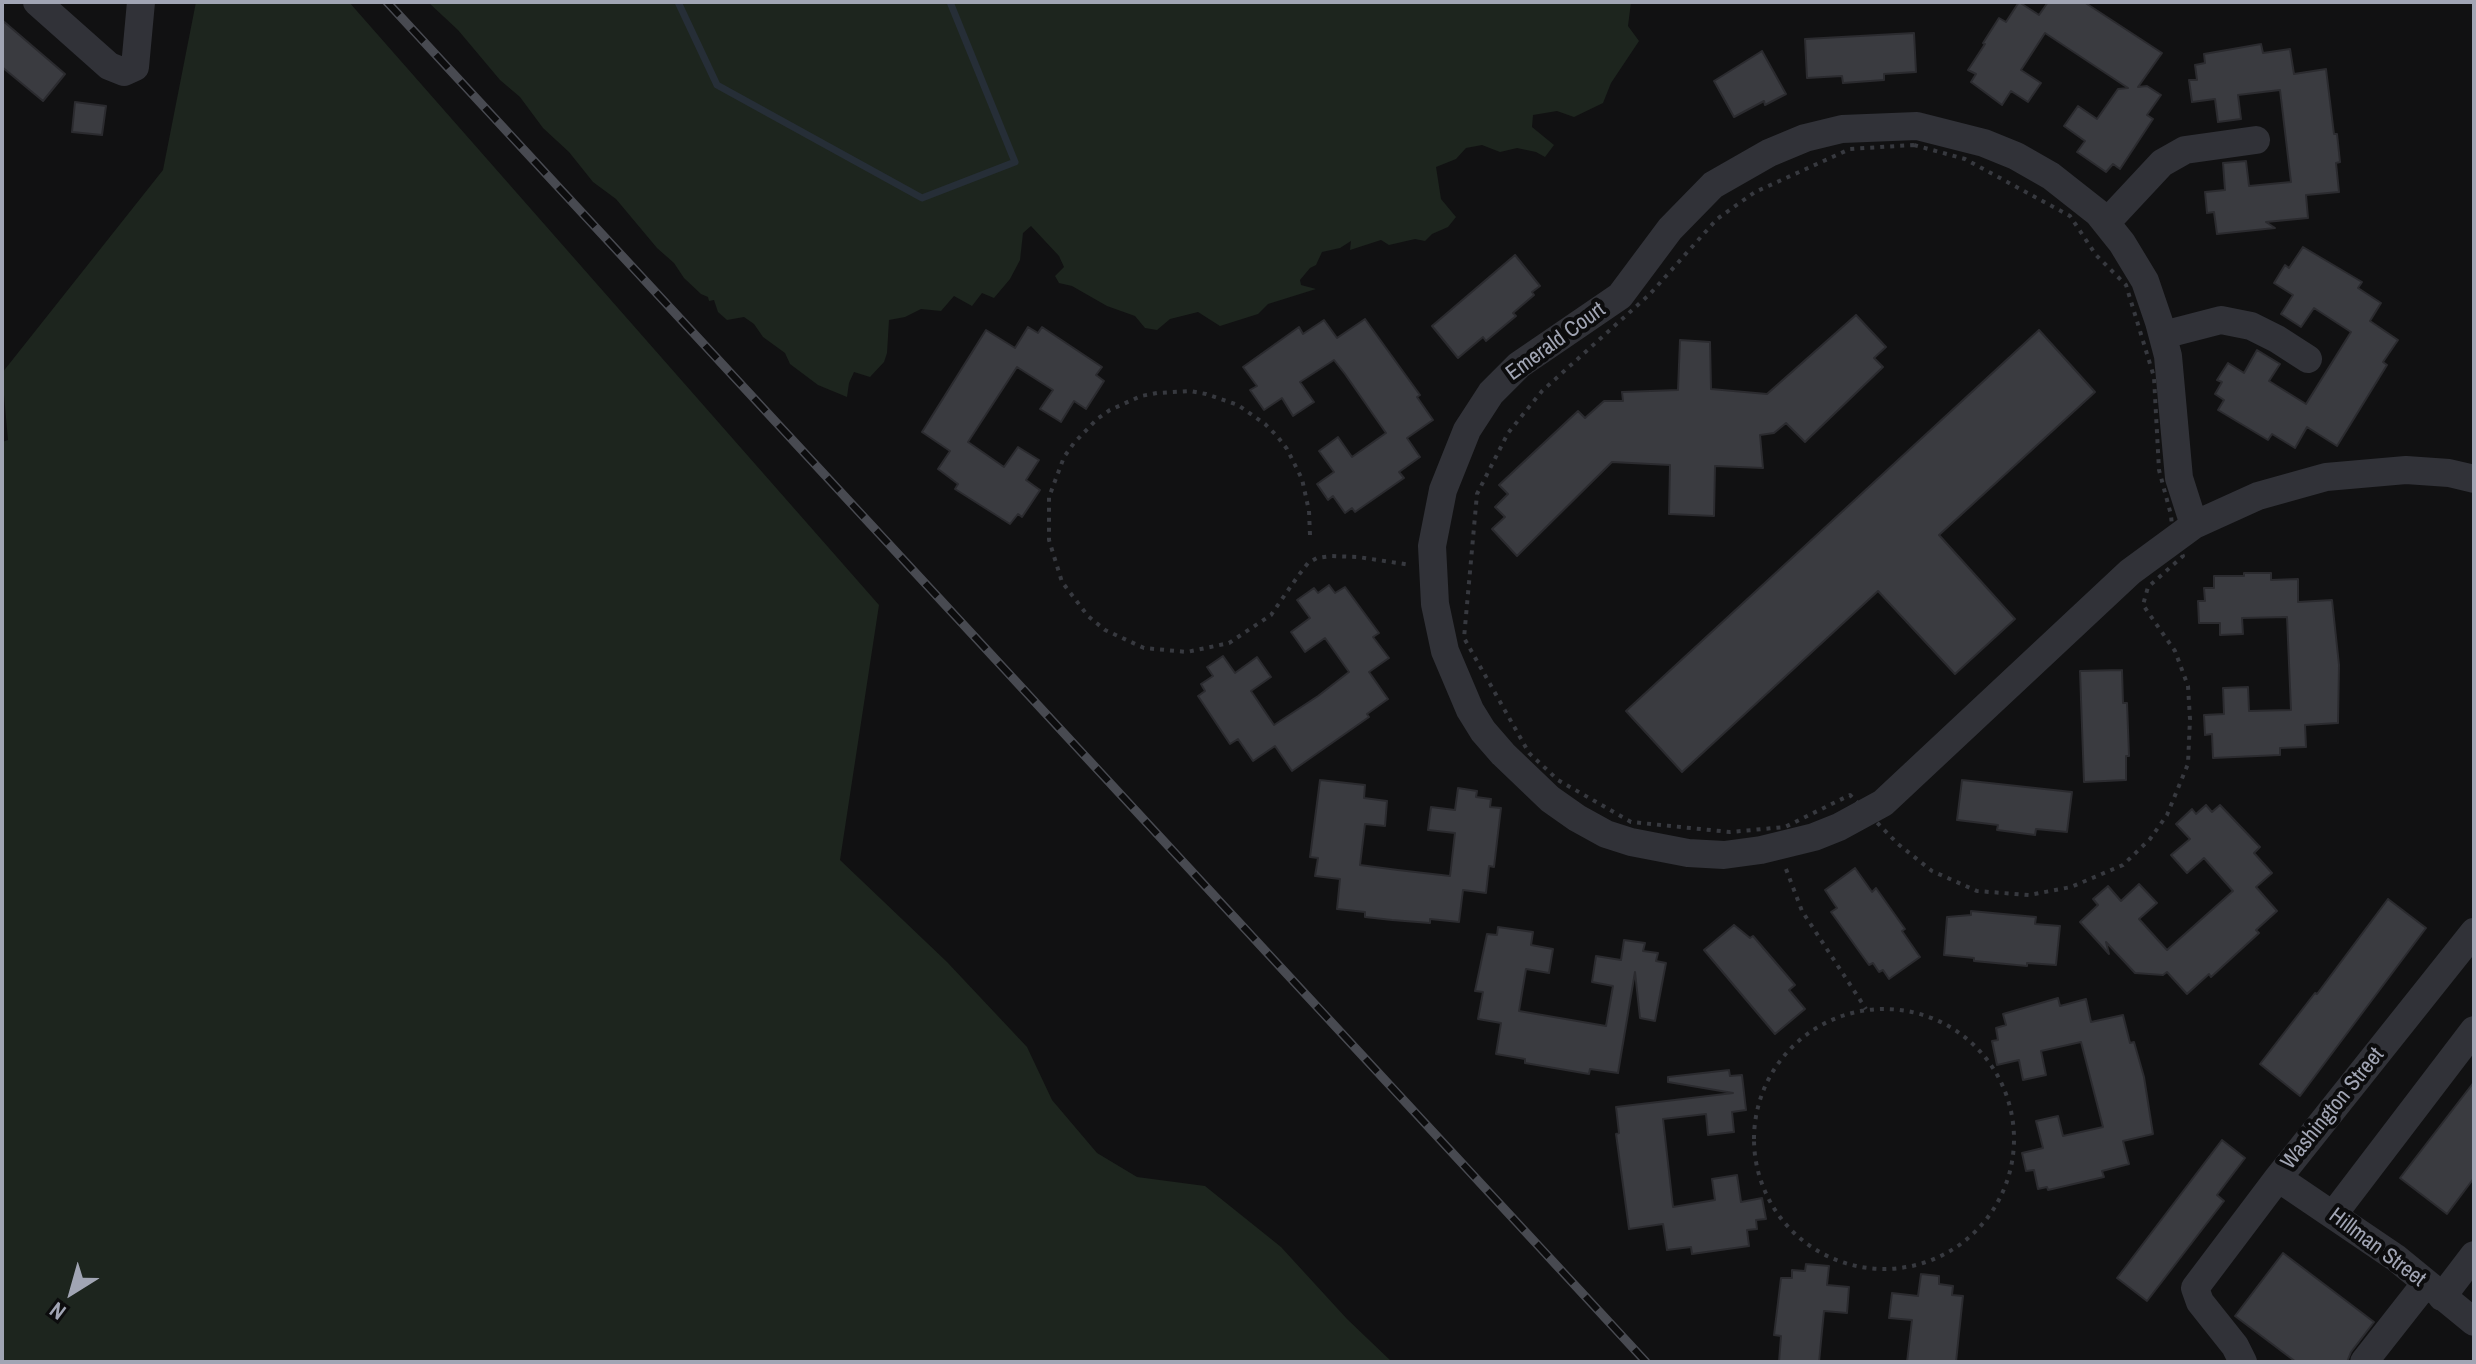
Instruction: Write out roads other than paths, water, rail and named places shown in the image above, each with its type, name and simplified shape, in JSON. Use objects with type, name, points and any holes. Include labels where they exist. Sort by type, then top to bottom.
[{"type":"street","points":[[37,2],[109,66],[124,72],[135,67],[141,2]]},
{"type":"street","name":"Emerald Court","points":[[2184,532],[2170,369],[2163,335],[2145,281],[2122,243],[2098,213],[2068,189],[2016,156],[1984,143],[1917,126],[1842,129],[1805,138],[1769,153],[1713,185],[1670,229],[1620,296],[1519,365],[1491,393],[1467,430],[1443,490],[1436,519],[1433,568],[1435,604],[1445,651],[1470,710],[1503,754],[1550,799],[1606,834],[1656,848],[1724,855],[1786,836],[1826,832],[1869,813],[2130,572],[2184,532],[2258,496],[2326,477],[2406,470],[2449,473],[2474,479]]},
{"type":"street","points":[[2106,223],[2162,163],[2173,156],[2185,150],[2256,140]]},
{"type":"street","points":[[2163,335],[2221,320],[2251,326],[2308,359]]},
{"type":"street","name":"Washington Street","points":[[2243,1362],[2235,1346],[2200,1302],[2195,1288],[2278,1178],[2474,932]]},
{"type":"street","points":[[2333,1215],[2474,1030]]},
{"type":"street","name":"Hillman Street","points":[[2278,1178],[2396,1258],[2474,1322]]},
{"type":"street","points":[[2364,1362],[2434,1290],[2474,1255]]},
{"type":"waterway","points":[[678,2],[717,85],[922,198],[1015,162],[950,2]]},
{"type":"railway","points":[[387,2],[1646,1362]]}]
